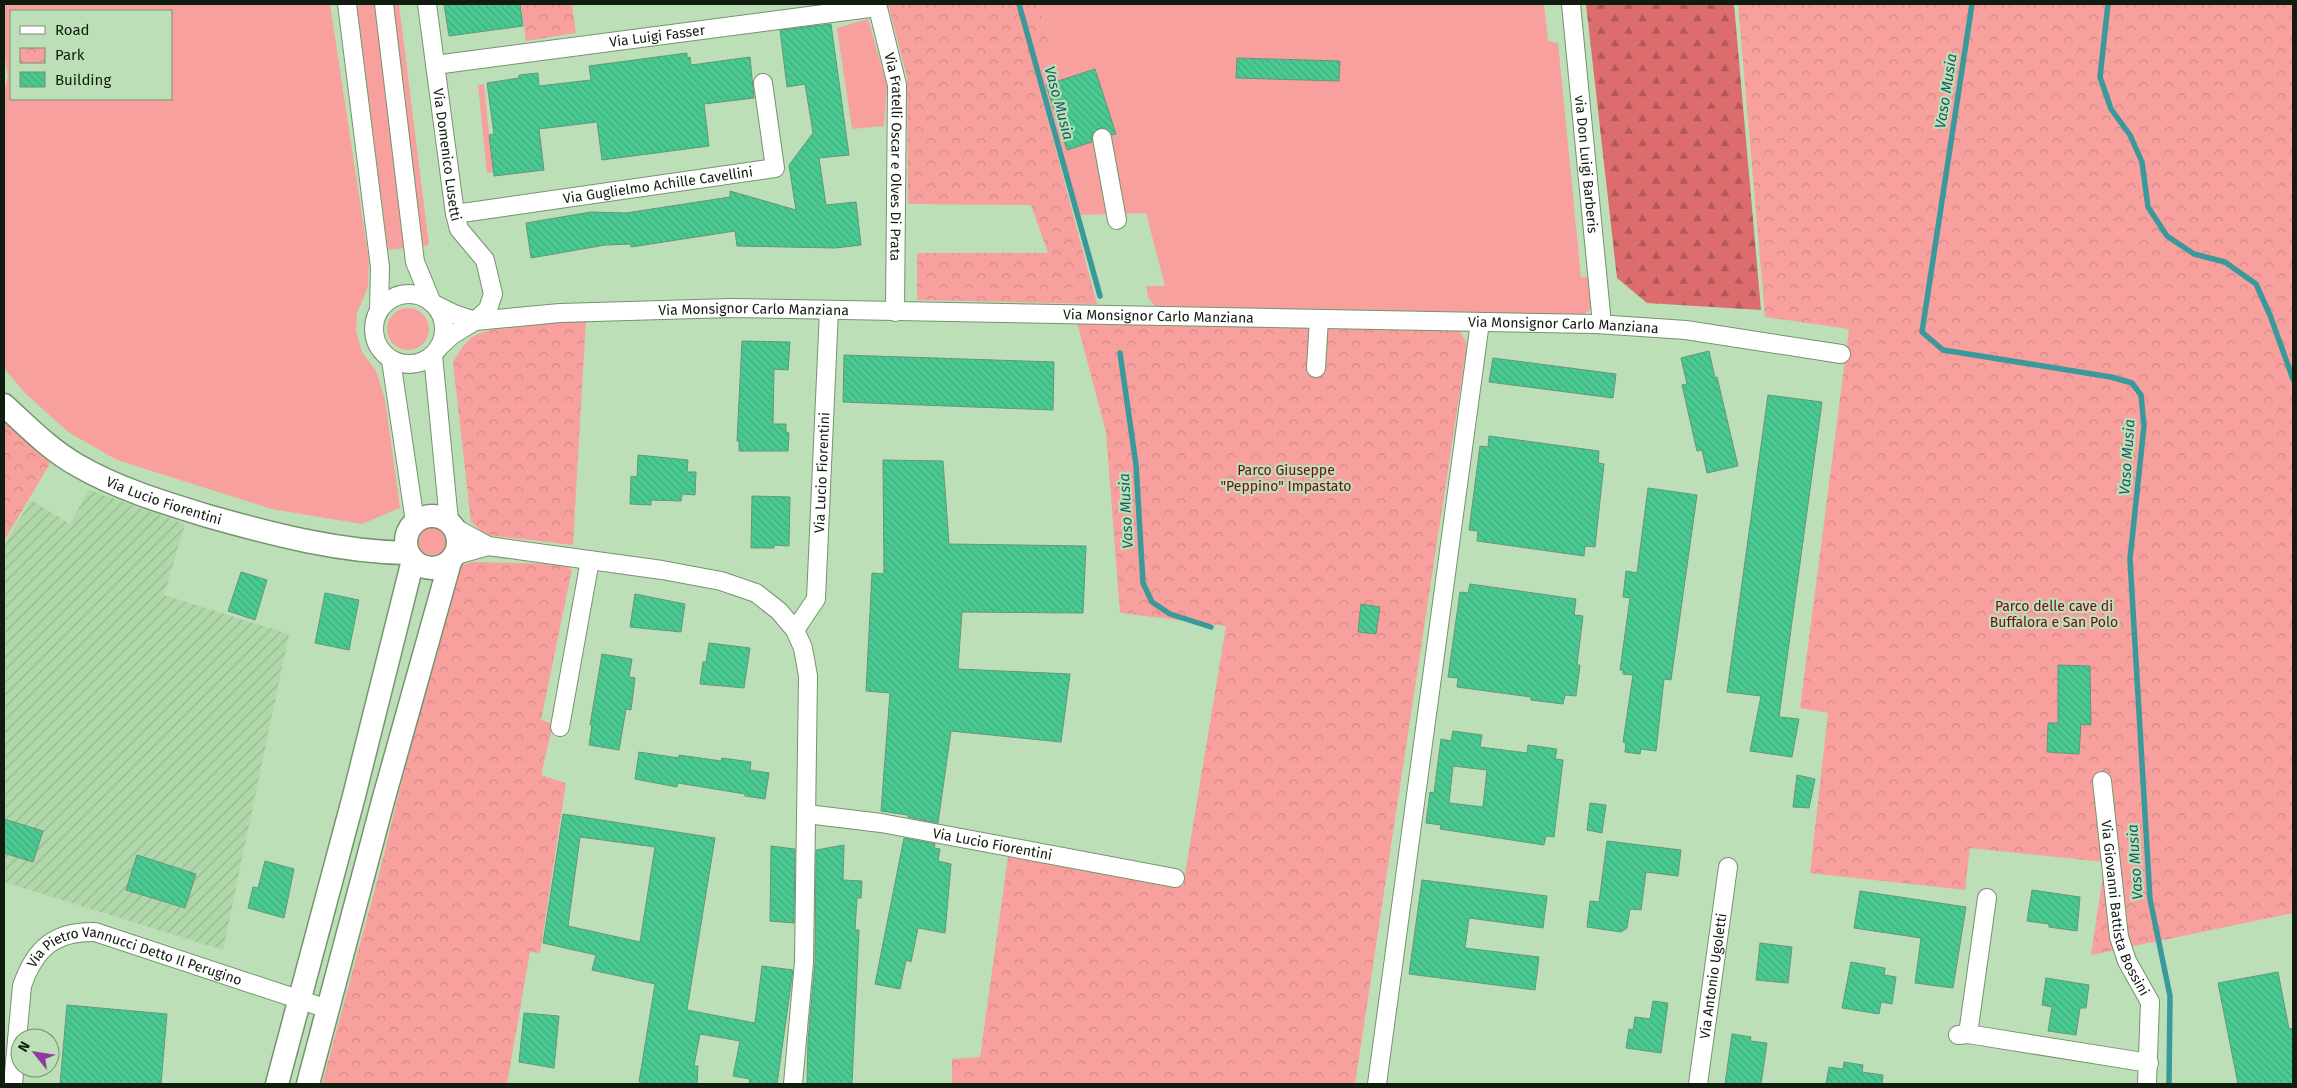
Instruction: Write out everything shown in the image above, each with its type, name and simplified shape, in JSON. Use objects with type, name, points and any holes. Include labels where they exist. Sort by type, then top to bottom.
[{"type":"street","points":[[347,4],[380,267],[379,310]]},
{"type":"street","points":[[384,4],[415,262],[432,303]]},
{"type":"street","name":"Via Domenico Lusetti","points":[[427,4],[455,214],[459,229],[484,260],[489,271],[493,294],[488,309],[475,321]]},
{"type":"street","name":"via Don Luigi Barberis","points":[[1571,4],[1602,324]]},
{"type":"street","name":"Via Luigi Fasser","points":[[435,65],[877,5]]},
{"type":"street","name":"Via Fratelli Oscar e Olves Di Prata","points":[[877,5],[896,85],[895,312]]},
{"type":"street","name":"Via Guglielmo Achille Cavellini","points":[[455,214],[776,168],[763,83]]},
{"type":"street","points":[[1102,138],[1117,220]]},
{"type":"street","points":[[410,294],[422,296],[432,303],[440,312],[444,324],[444,336],[436,351],[424,362],[413,365],[401,364],[391,360],[382,353],[374,338],[374,321],[379,310],[387,301],[398,295],[410,294]]},
{"type":"street","name":"Via Monsignor Carlo Manziana","points":[[432,303],[454,314],[475,321],[560,313],[731,308],[1602,324],[1686,330],[1840,354]]},
{"type":"street","name":"Via Lucio Fiorentini","points":[[795,630],[816,599],[829,310]]},
{"type":"street","points":[[1316,368],[1319,319]]},
{"type":"street","name":"Via Monsignor Carlo Manziana","points":[[436,351],[452,335],[475,321]]},
{"type":"street","points":[[1377,1084],[1480,322]]},
{"type":"street","points":[[308,1084],[383,801],[453,558],[459,546],[452,525],[436,351]]},
{"type":"street","points":[[277,1084],[354,796],[410,557],[406,545],[412,526],[391,360]]},
{"type":"street","name":"Via Lucio Fiorentini","points":[[4,405],[46,444],[75,464],[109,483],[182,508],[290,539],[410,557]]},
{"type":"street","points":[[412,526],[432,516],[452,525],[488,546],[662,570],[730,584],[756,593],[779,610],[795,630],[803,648],[808,676],[804,962],[793,1084]]},
{"type":"street","name":"Via Lucio Fiorentini","points":[[347,547],[380,541],[412,526]]},
{"type":"street","points":[[410,557],[427,568],[443,567],[453,558],[488,546]]},
{"type":"street","points":[[560,727],[590,560]]},
{"type":"street","name":"Via Giovanni Battista Bossini","points":[[2102,782],[2119,937],[2127,961],[2150,1002],[2147,1084]]},
{"type":"street","name":"Via Lucio Fiorentini","points":[[807,814],[881,823],[1176,878]]},
{"type":"street","name":"Via Antonio Ugoletti","points":[[1698,1084],[1728,867]]},
{"type":"street","points":[[1986,898],[1963,1034],[2149,1063]]},
{"type":"street","name":"Via Pietro Vannucci Detto Il Perugino","points":[[14,1084],[22,986],[27,970],[49,942],[65,935],[95,932],[328,1009]]},
{"type":"shaded area","points":[[89,490],[185,524],[164,595],[289,634],[223,950],[4,882],[4,546],[31,500],[70,524]]},
{"type":"green space","points":[[4,4],[330,4],[369,261],[368,287],[357,313],[356,331],[362,352],[376,371],[385,399],[400,508],[362,524],[272,509],[117,460],[68,432],[24,392],[4,368],[4,91],[8,76],[4,52]]},
{"type":"green space","points":[[356,4],[376,4],[407,248],[388,250]]},
{"type":"green space","points":[[389,4],[399,4],[429,245],[419,247]]},
{"type":"green space","points":[[521,4],[572,4],[576,33],[526,41]]},
{"type":"green space","points":[[888,4],[1039,4],[1049,45],[1028,45],[1097,304],[917,300],[917,253],[1048,253],[1031,205],[908,204],[907,77]]},
{"type":"green space","points":[[1039,4],[1544,4],[1548,41],[1558,43],[1581,277],[1589,277],[1592,299],[1591,309],[1583,315],[1381,315],[1158,310],[1148,297],[1146,286],[1165,286],[1146,213],[1075,215],[1028,45],[1049,44]]},
{"type":"green space","points":[[1586,4],[1734,4],[1761,310],[1647,303],[1617,278]]},
{"type":"green space","name":"Parco delle cave di Buffalora e San Polo","points":[[1738,4],[2293,4],[2293,913],[2091,955],[2105,862],[1970,848],[1965,890],[1810,873],[1828,713],[1800,708],[1849,329],[1765,317]]},
{"type":"green space","points":[[868,19],[887,85],[884,126],[852,129],[837,28]]},
{"type":"green space","points":[[484,84],[493,172],[487,173],[478,85]]},
{"type":"green space","points":[[412,308],[420,311],[426,317],[429,329],[426,341],[420,347],[404,350],[396,347],[390,341],[387,325],[390,317],[396,311]]},
{"type":"green space","name":"Parco Giuseppe \"Peppino\" Impastato","points":[[1075,315],[1455,322],[1467,344],[1355,1084],[952,1084],[952,1059],[980,1057],[1008,857],[1183,886],[1226,626],[1120,613],[1106,432]]},
{"type":"green space","points":[[586,319],[573,545],[486,535],[471,522],[453,363],[466,343],[480,333],[509,327]]},
{"type":"green space","points":[[4,417],[52,460],[4,541]]},
{"type":"green space","points":[[433,526],[443,531],[448,541],[443,551],[433,556],[423,551],[418,541],[423,531]]},
{"type":"green space","points":[[472,562],[570,564],[569,569],[572,569],[541,720],[553,724],[541,775],[566,783],[540,953],[530,952],[507,1084],[322,1084],[380,870],[452,577],[463,565]]},
{"type":"building","points":[[444,4],[520,4],[523,26],[449,36]]},
{"type":"building","points":[[831,24],[849,155],[819,158],[826,205],[856,202],[861,245],[835,248],[737,246],[735,231],[631,247],[631,244],[605,245],[531,258],[526,223],[591,212],[626,213],[730,197],[730,191],[796,210],[789,165],[813,133],[805,84],[787,87],[780,30]]},
{"type":"building","points":[[687,53],[687,58],[690,57],[691,65],[750,57],[754,98],[704,104],[709,146],[602,160],[597,122],[539,129],[544,170],[494,176],[489,135],[494,134],[487,83],[519,78],[519,75],[538,73],[539,86],[591,80],[589,66]]},
{"type":"building","points":[[1237,58],[1340,61],[1339,81],[1236,78]]},
{"type":"building","points":[[1095,69],[1116,134],[1112,135],[1106,128],[1100,128],[1092,134],[1092,142],[1067,150],[1046,85]]},
{"type":"building","points":[[742,341],[790,342],[788,370],[774,369],[773,424],[786,424],[786,432],[789,433],[788,451],[739,451],[739,441],[737,441]]},
{"type":"building","points":[[1709,351],[1738,466],[1707,473],[1702,450],[1697,451],[1682,385],[1687,384],[1681,358]]},
{"type":"building","points":[[844,355],[1054,362],[1053,410],[843,402]]},
{"type":"building","points":[[1493,358],[1616,374],[1613,398],[1489,382]]},
{"type":"building","points":[[1768,395],[1822,402],[1779,717],[1799,719],[1792,757],[1750,751],[1761,696],[1727,692]]},
{"type":"building","points":[[1489,436],[1599,451],[1598,463],[1604,464],[1595,547],[1585,546],[1584,556],[1477,541],[1478,531],[1469,530],[1480,446],[1488,447]]},
{"type":"building","points":[[638,455],[688,460],[687,472],[696,472],[695,495],[682,494],[681,501],[651,500],[651,505],[630,504],[631,476],[637,477]]},
{"type":"building","points":[[883,460],[943,461],[949,544],[1086,546],[1083,613],[962,612],[958,669],[1070,674],[1061,742],[951,731],[938,823],[908,817],[908,815],[881,811],[890,693],[866,691],[872,573],[884,574]]},
{"type":"building","points":[[1648,488],[1697,495],[1671,680],[1664,679],[1656,751],[1641,749],[1640,754],[1625,752],[1626,743],[1623,742],[1633,675],[1623,674],[1623,670],[1620,670],[1630,598],[1623,597],[1626,571],[1637,573]]},
{"type":"building","points":[[752,496],[790,497],[789,546],[774,545],[774,548],[751,548]]},
{"type":"building","points":[[241,572],[267,580],[255,620],[228,611]]},
{"type":"building","points":[[1470,584],[1576,599],[1574,615],[1583,616],[1577,665],[1580,665],[1576,696],[1565,695],[1563,704],[1531,700],[1531,697],[1457,687],[1458,678],[1448,677],[1460,592],[1468,593]]},
{"type":"building","points":[[325,593],[359,600],[349,650],[315,643]]},
{"type":"building","points":[[635,594],[685,604],[681,632],[630,627]]},
{"type":"building","points":[[1361,604],[1380,607],[1376,634],[1358,632]]},
{"type":"building","points":[[709,643],[750,648],[744,688],[700,684],[703,662],[706,662]]},
{"type":"building","points":[[602,654],[632,659],[629,677],[635,678],[631,710],[626,709],[619,750],[589,745],[592,725],[590,725]]},
{"type":"building","points":[[2058,665],[2090,666],[2091,725],[2081,724],[2079,754],[2047,752],[2048,723],[2058,723]]},
{"type":"building","points":[[1453,731],[1482,735],[1480,747],[1527,753],[1528,745],[1557,749],[1555,759],[1563,760],[1554,837],[1546,836],[1544,845],[1440,829],[1441,825],[1426,823],[1430,792],[1434,793],[1441,739],[1451,741]],"holes":[[[1453,766],[1487,770],[1483,807],[1449,803]]]},
{"type":"building","points":[[639,752],[679,758],[679,755],[721,761],[722,758],[751,762],[750,770],[769,773],[765,799],[678,783],[677,787],[635,779]]},
{"type":"building","points":[[1797,775],[1815,779],[1809,808],[1793,807]]},
{"type":"building","points":[[1590,803],[1606,805],[1602,833],[1587,830]]},
{"type":"building","points":[[563,814],[715,838],[687,1010],[755,1023],[762,966],[793,970],[777,1084],[749,1084],[750,1079],[733,1076],[740,1041],[700,1034],[694,1066],[698,1066],[697,1084],[639,1082],[655,984],[592,970],[596,955],[543,943]],"holes":[[[580,837],[655,847],[640,942],[568,926]]]},
{"type":"building","points":[[4,819],[43,831],[33,862],[4,853]]},
{"type":"building","points":[[904,838],[935,844],[934,848],[940,849],[938,861],[951,864],[945,933],[918,928],[911,962],[906,960],[900,989],[875,984]]},
{"type":"building","points":[[1607,841],[1681,850],[1678,876],[1646,872],[1641,910],[1630,909],[1627,928],[1621,932],[1587,927],[1590,901],[1599,902]]},
{"type":"building","points":[[844,845],[843,880],[862,881],[861,898],[857,898],[855,930],[859,930],[852,1084],[807,1084],[808,1040],[815,962],[816,850]]},
{"type":"building","points":[[771,846],[795,849],[794,923],[770,921]]},
{"type":"building","points":[[137,855],[196,874],[185,908],[126,890]]},
{"type":"building","points":[[265,861],[294,869],[284,918],[248,908],[253,887],[258,888]]},
{"type":"building","points":[[1422,880],[1547,896],[1543,928],[1469,918],[1465,948],[1539,957],[1535,990],[1409,974]]},
{"type":"building","points":[[2032,890],[2080,897],[2077,931],[2049,927],[2049,924],[2027,921]]},
{"type":"building","points":[[1860,891],[1966,907],[1953,988],[1915,983],[1921,938],[1854,928]]},
{"type":"building","points":[[1760,943],[1792,947],[1788,983],[1756,980]]},
{"type":"building","points":[[1851,962],[1885,968],[1884,975],[1896,977],[1892,1004],[1881,1002],[1879,1014],[1842,1008]]},
{"type":"building","points":[[2278,972],[2289,1029],[2293,1028],[2293,1084],[2238,1084],[2218,983]]},
{"type":"building","points":[[2046,978],[2089,985],[2086,1008],[2080,1008],[2076,1035],[2048,1031],[2052,1007],[2042,1005]]},
{"type":"building","points":[[1653,1001],[1668,1003],[1661,1053],[1626,1048],[1629,1029],[1633,1030],[1635,1017],[1650,1019]]},
{"type":"building","points":[[67,1005],[167,1014],[161,1084],[60,1084]]},
{"type":"building","points":[[524,1013],[559,1016],[554,1068],[519,1062]]},
{"type":"building","points":[[1732,1034],[1751,1037],[1750,1041],[1767,1043],[1761,1084],[1725,1084]]},
{"type":"building","points":[[1844,1062],[1863,1065],[1862,1072],[1883,1075],[1882,1084],[1826,1084],[1829,1067],[1843,1069]]},
{"type":"waterway","name":"Vaso Musia","points":[[1019,4],[1100,296]]},
{"type":"waterway","name":"Vaso Musia","points":[[1972,4],[1922,332],[1943,350],[2111,377],[2132,383],[2141,395],[2144,426],[2130,559],[2150,899],[2170,996],[2169,1084]]},
{"type":"waterway","points":[[2108,4],[2100,77],[2111,109],[2130,135],[2142,162],[2148,207],[2167,236],[2194,254],[2225,262],[2256,284],[2270,315],[2293,379]]},
{"type":"waterway","name":"Vaso Musia","points":[[1120,353],[1136,465],[1143,583],[1152,602],[1170,614],[1211,627]]}]
